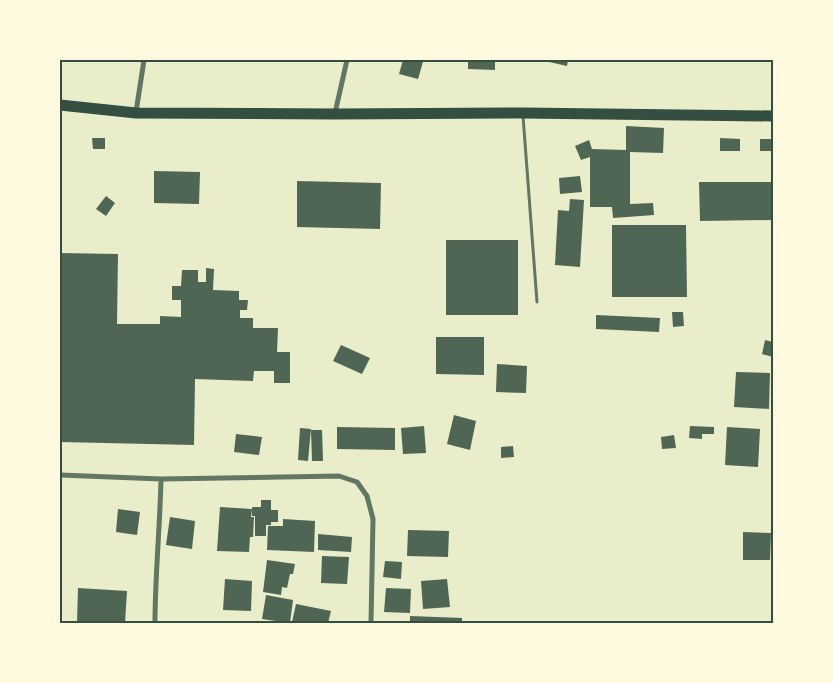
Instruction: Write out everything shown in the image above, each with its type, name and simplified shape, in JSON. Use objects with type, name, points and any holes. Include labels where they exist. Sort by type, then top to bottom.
[{"type":"highway","points":[[60,105],[136,113],[523,113],[773,116]]},
{"type":"street","points":[[136,113],[144,60]]},
{"type":"street","points":[[334,114],[347,60]]},
{"type":"street","points":[[60,475],[161,479],[339,476],[357,482],[367,496],[373,519],[371,623]]},
{"type":"street","points":[[155,623],[161,479]]},
{"type":"lane","points":[[523,113],[537,302]]},
{"type":"building","points":[[403,60],[423,62],[418,79],[399,74]]},
{"type":"building","points":[[468,60],[495,60],[495,70],[468,69]]},
{"type":"building","points":[[549,60],[568,60],[567,66],[549,62]]},
{"type":"building","points":[[626,126],[664,128],[663,153],[630,152],[630,204],[653,203],[654,215],[613,218],[612,207],[590,207],[590,157],[581,160],[575,146],[589,140],[592,149],[626,150]]},
{"type":"building","points":[[92,138],[105,138],[105,149],[93,149]]},
{"type":"building","points":[[720,138],[740,139],[740,151],[720,151]]},
{"type":"building","points":[[760,139],[773,139],[773,151],[760,151]]},
{"type":"building","points":[[154,171],[200,172],[199,204],[154,203]]},
{"type":"building","points":[[580,176],[582,192],[560,194],[559,178]]},
{"type":"building","points":[[297,181],[381,183],[380,229],[297,227]]},
{"type":"building","points":[[699,182],[773,182],[773,220],[700,221]]},
{"type":"building","points":[[106,196],[115,203],[106,216],[96,209]]},
{"type":"building","points":[[570,199],[584,200],[580,267],[555,265],[558,210],[569,211]]},
{"type":"building","points":[[612,225],[686,225],[687,297],[612,297]]},
{"type":"building","points":[[446,240],[518,240],[518,315],[446,315]]},
{"type":"building","points":[[60,253],[118,254],[117,324],[160,324],[160,316],[181,317],[181,300],[172,300],[172,286],[181,286],[182,270],[198,270],[198,282],[206,282],[206,268],[214,269],[213,290],[239,291],[239,300],[248,300],[247,310],[240,310],[240,318],[253,318],[253,328],[278,328],[277,352],[290,352],[290,383],[274,383],[274,371],[254,371],[253,381],[195,379],[194,445],[60,442]]},
{"type":"building","points":[[672,312],[683,312],[684,326],[673,327]]},
{"type":"building","points":[[596,315],[660,318],[659,332],[596,329]]},
{"type":"building","points":[[436,337],[484,337],[484,375],[436,374]]},
{"type":"building","points":[[765,340],[773,342],[773,357],[762,354]]},
{"type":"building","points":[[341,345],[370,358],[362,374],[333,361]]},
{"type":"building","points":[[497,364],[527,366],[526,393],[496,392]]},
{"type":"building","points":[[736,372],[770,373],[769,409],[734,407]]},
{"type":"building","points":[[454,415],[476,421],[470,450],[447,444]]},
{"type":"building","points":[[424,426],[426,453],[403,454],[401,428]]},
{"type":"building","points":[[690,426],[714,427],[714,434],[702,434],[702,439],[689,438]]},
{"type":"building","points":[[337,427],[395,428],[395,450],[337,449]]},
{"type":"building","points":[[727,427],[760,429],[758,467],[725,465]]},
{"type":"building","points":[[300,428],[311,429],[308,461],[298,460]]},
{"type":"building","points":[[311,430],[322,430],[323,461],[312,461]]},
{"type":"building","points":[[236,434],[262,437],[259,455],[234,452]]},
{"type":"building","points":[[674,435],[676,448],[662,449],[661,437]]},
{"type":"building","points":[[513,446],[514,457],[501,458],[501,447]]},
{"type":"building","points":[[261,500],[271,500],[271,510],[278,510],[278,522],[271,522],[271,525],[266,525],[266,536],[255,536],[255,516],[252,516],[252,507],[261,507]]},
{"type":"building","points":[[220,507],[252,509],[251,517],[254,517],[253,537],[250,537],[249,552],[217,551]]},
{"type":"building","points":[[118,509],[140,512],[137,535],[116,532]]},
{"type":"building","points":[[170,517],[195,521],[192,549],[166,545]]},
{"type":"building","points":[[283,519],[315,521],[314,552],[267,550],[268,526],[283,526]]},
{"type":"building","points":[[408,530],[449,531],[448,557],[407,556]]},
{"type":"building","points":[[743,532],[771,533],[770,560],[743,560]]},
{"type":"building","points":[[318,534],[352,537],[351,552],[318,550]]},
{"type":"building","points":[[322,556],[349,557],[347,584],[321,583]]},
{"type":"building","points":[[267,560],[295,564],[293,574],[290,574],[287,588],[282,587],[281,595],[263,592]]},
{"type":"building","points":[[385,561],[402,562],[401,579],[383,577]]},
{"type":"building","points":[[225,579],[252,581],[251,611],[223,610]]},
{"type":"building","points":[[447,579],[450,607],[423,609],[421,581]]},
{"type":"building","points":[[78,588],[127,591],[125,623],[77,623]]},
{"type":"building","points":[[386,588],[411,589],[410,613],[384,612]]},
{"type":"building","points":[[266,595],[293,600],[290,623],[262,619]]},
{"type":"building","points":[[296,604],[331,611],[328,623],[292,622]]},
{"type":"building","points":[[410,616],[462,618],[462,623],[410,623]]}]
